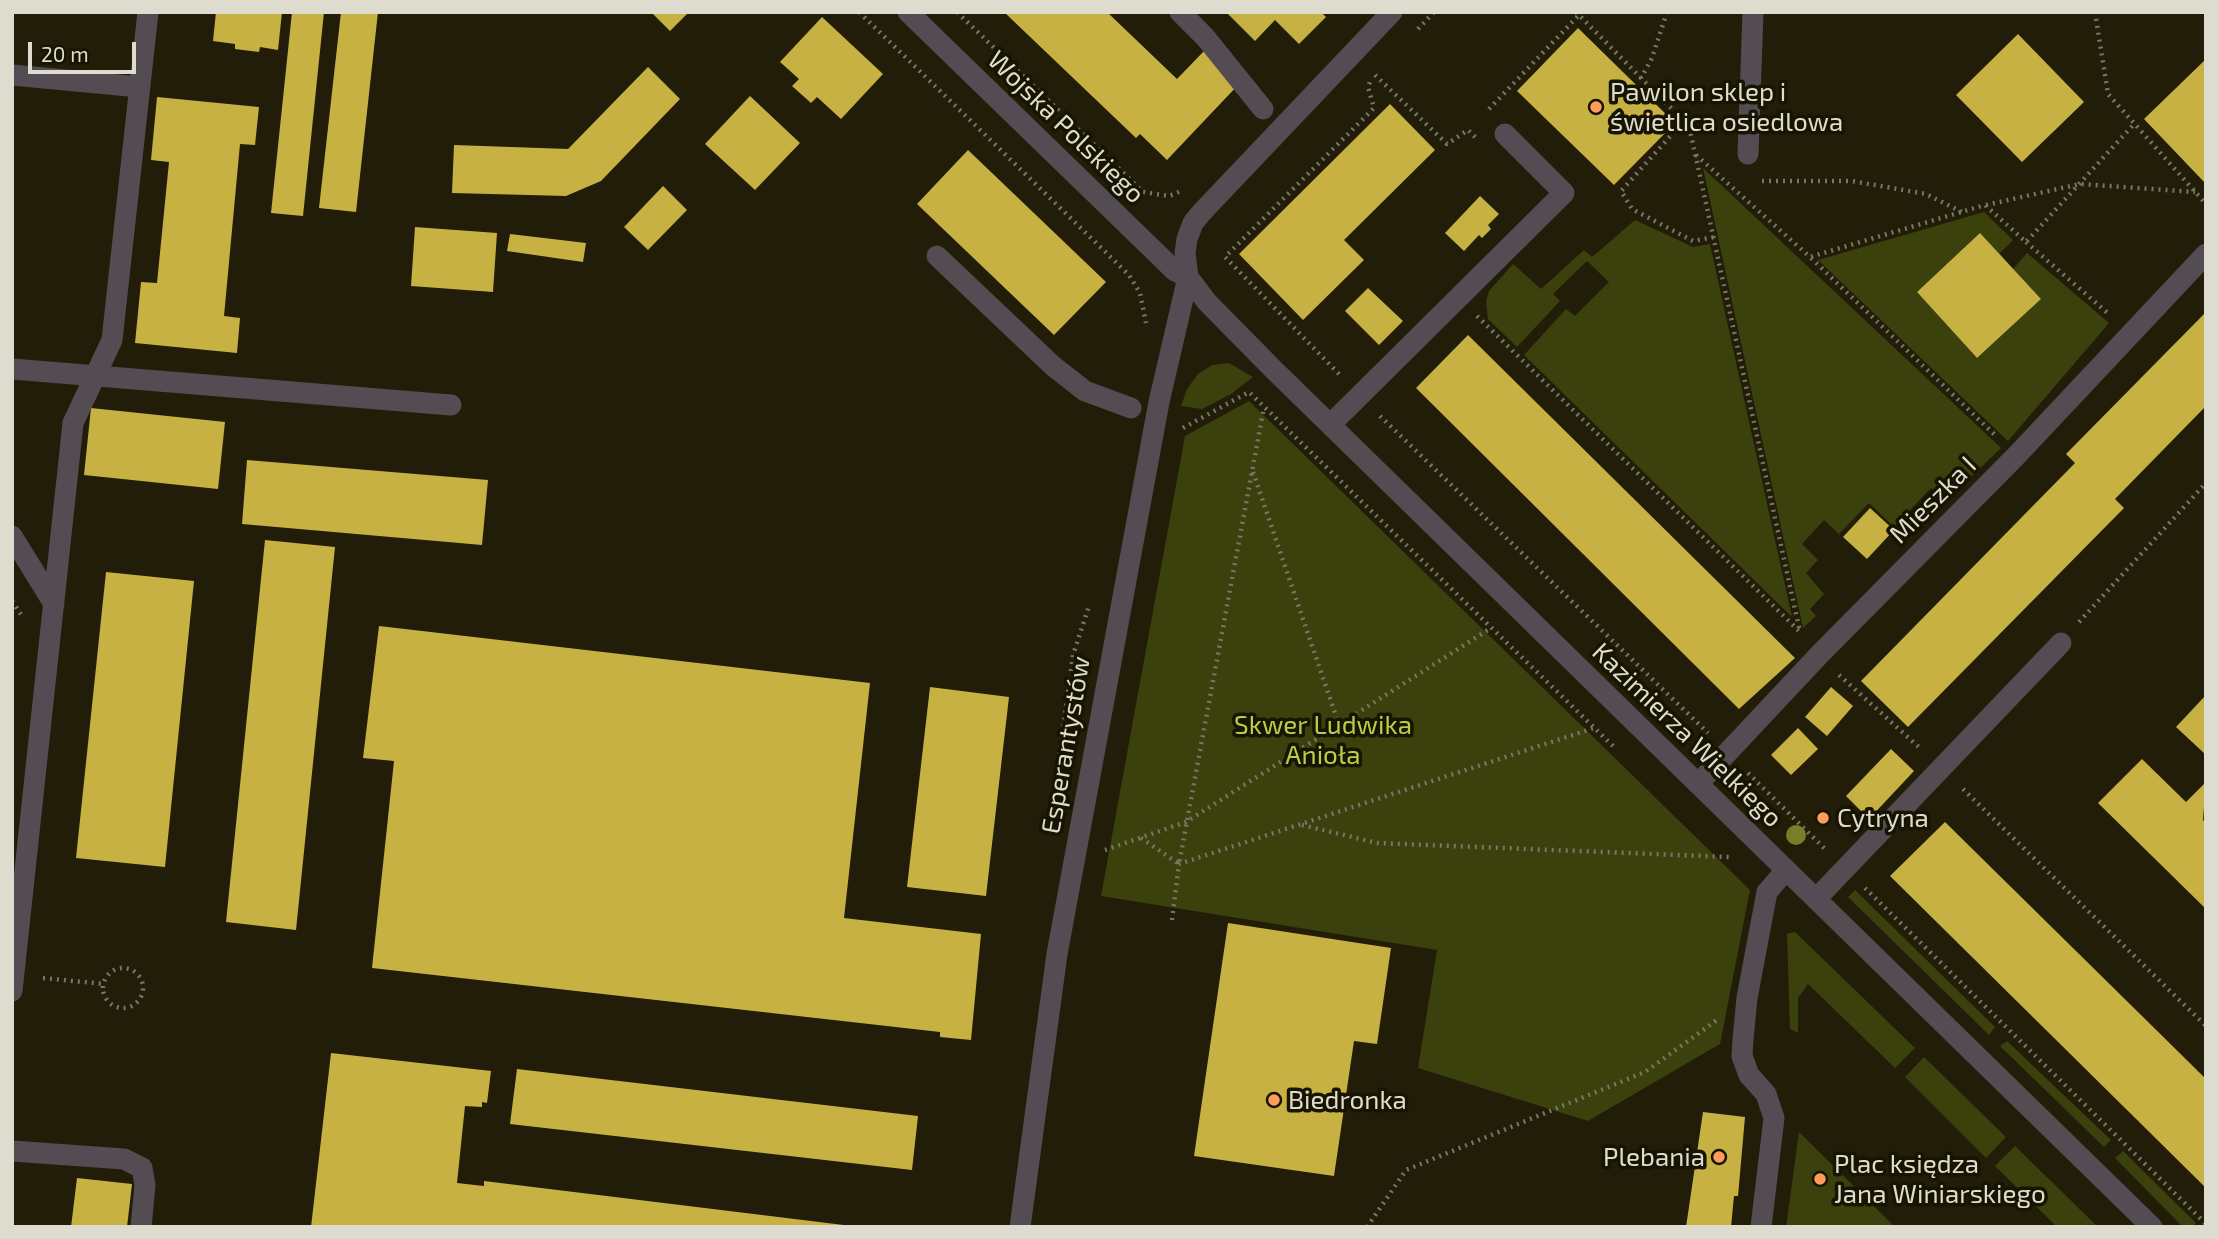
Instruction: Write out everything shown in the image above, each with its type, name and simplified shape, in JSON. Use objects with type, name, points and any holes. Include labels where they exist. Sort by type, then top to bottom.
[{"type":"street","points":[[13,983],[15,926],[73,423],[113,341],[148,12]]},
{"type":"street","name":"Wojska Polskiego","points":[[908,12],[1175,271],[1188,277]]},
{"type":"street","points":[[1180,12],[1205,37],[1263,109]]},
{"type":"street","name":"Esperantystów","points":[[1020,1227],[1057,954],[1160,402],[1188,277],[1185,254],[1193,223],[1391,12]]},
{"type":"street","points":[[1748,154],[1753,12]]},
{"type":"street","points":[[12,75],[140,87]]},
{"type":"street","points":[[1331,424],[1564,193],[1505,134]]},
{"type":"street","name":"Mieszka I","points":[[1698,785],[1819,655],[2017,456],[2206,254]]},
{"type":"street","points":[[937,256],[1053,366],[1084,391],[1131,408]]},
{"type":"street","name":"Kazimierza Wielkiego","points":[[1188,277],[1215,310],[2152,1227]]},
{"type":"street","points":[[12,369],[94,378],[452,405]]},
{"type":"street","points":[[16,547],[54,604]]},
{"type":"street","points":[[1816,899],[2061,643]]},
{"type":"street","points":[[1761,1227],[1774,1118],[1766,1094],[1749,1075],[1742,1056],[1747,998],[1767,892],[1786,870]]},
{"type":"street","points":[[12,1151],[124,1159],[142,1168],[145,1185],[141,1227]]},
{"type":"path","points":[[859,12],[1085,230]]},
{"type":"path","points":[[957,12],[1131,183]]},
{"type":"path","points":[[1413,34],[1434,12]]},
{"type":"path","points":[[1641,78],[1652,58],[1667,12]]},
{"type":"path","points":[[2095,12],[2108,94],[2206,204]]},
{"type":"path","points":[[1487,111],[1577,14],[1689,126],[1799,631]]},
{"type":"path","points":[[1346,381],[1226,257],[1374,108],[1368,86],[1384,65]]},
{"type":"path","points":[[1375,75],[1447,144],[1478,120]]},
{"type":"path","points":[[1685,121],[1621,191],[1632,209],[1693,241],[1714,237]]},
{"type":"path","points":[[2026,242],[2135,123]]},
{"type":"path","points":[[1468,130],[1485,148]]},
{"type":"path","points":[[1696,155],[1810,257],[2004,444]]},
{"type":"path","points":[[1751,182],[1852,181],[1926,194],[1962,212]]},
{"type":"path","points":[[1729,184],[1740,183]]},
{"type":"path","points":[[1810,257],[1986,205],[2080,184],[2195,192]]},
{"type":"path","points":[[1986,205],[2114,318]]},
{"type":"path","points":[[1459,298],[1799,631],[1819,655],[1942,769],[2206,1026]]},
{"type":"path","points":[[1172,920],[1186,822],[1264,407]]},
{"type":"path","points":[[1379,415],[1711,736]]},
{"type":"path","points":[[1253,472],[1339,725]]},
{"type":"path","points":[[2061,643],[2206,483]]},
{"type":"path","points":[[1100,851],[1186,822],[1491,628]]},
{"type":"path","points":[[1179,864],[1594,728]]},
{"type":"path","points":[[1753,777],[2206,1224]]},
{"type":"path","points":[[1300,824],[1377,843],[1729,857]]},
{"type":"path","points":[[1141,838],[1179,864]]},
{"type":"path","points":[[124,968],[139,976],[143,991],[134,1005],[118,1008],[106,998],[104,985],[109,974],[124,968]]},
{"type":"path","points":[[13,983],[104,985]]},
{"type":"path","points":[[1367,1227],[1406,1170],[1646,1072],[1747,998]]},
{"type":"green space","points":[[1703,168],[2001,448],[1946,501],[1931,488],[1894,527],[1869,503],[1839,534],[1824,520],[1802,544],[1818,560],[1806,573],[1824,594],[1810,609],[1816,616],[1803,628]]},
{"type":"green space","points":[[1984,212],[2013,240],[1999,254],[1980,234],[1917,292],[1977,358],[2041,299],[2013,269],[2027,253],[2109,323],[2008,441],[1818,260]]},
{"type":"green space","points":[[1635,220],[1693,247],[1710,244],[1792,617],[1524,355],[1566,309],[1575,316],[1609,282],[1587,261],[1553,294],[1560,301],[1517,347],[1488,319],[1486,301],[1489,291],[1513,264],[1541,289],[1584,250],[1592,257]]},
{"type":"green space","points":[[1229,363],[1253,377],[1231,394],[1202,409],[1181,406],[1187,389],[1198,374],[1212,365]]},
{"type":"green space","name":"Skwer Ludwika Anioła","points":[[1249,401],[1750,890],[1720,1044],[1588,1121],[1418,1068],[1437,950],[1101,896],[1185,436]]},
{"type":"green space","points":[[1855,890],[1995,1027],[1989,1035],[1848,897]]},
{"type":"green space","points":[[1795,932],[1915,1048],[1895,1068],[1808,984],[1798,998],[1798,1033],[1790,1029],[1787,934]]},
{"type":"green space","points":[[2007,1041],[2111,1140],[2104,1147],[2000,1046]]},
{"type":"green space","points":[[1924,1057],[2006,1137],[1986,1158],[1905,1077]]},
{"type":"green space","name":"Plac księdza Jana Winiarskiego","points":[[1799,1132],[1895,1227],[1786,1227]]},
{"type":"green space","points":[[2015,1146],[2098,1227],[2057,1227],[1995,1166]]},
{"type":"green space","points":[[2123,1151],[2196,1223],[2192,1227],[2183,1227],[2115,1158]]},
{"type":"building","points":[[216,12],[282,12],[278,50],[260,47],[259,52],[235,49],[235,44],[213,41]]},
{"type":"building","points":[[292,12],[324,12],[303,216],[271,213]]},
{"type":"building","points":[[341,12],[378,12],[356,212],[319,208]]},
{"type":"building","points":[[651,12],[689,12],[670,31]]},
{"type":"building","points":[[1004,12],[1107,12],[1177,79],[1204,51],[1239,84],[1167,160],[1140,134],[1136,138]]},
{"type":"building","points":[[1226,12],[1321,12],[1326,17],[1299,44],[1275,20],[1255,41]]},
{"type":"building","points":[[822,17],[883,74],[841,119],[817,97],[811,103],[792,86],[799,79],[780,62]]},
{"type":"building","name":"Pawilon sklep i świetlica osiedlowa","points":[[1578,28],[1675,123],[1614,185],[1517,91]]},
{"type":"building","points":[[2018,34],[2084,102],[2022,162],[1956,95]]},
{"type":"building","points":[[2206,59],[2206,184],[2144,119]]},
{"type":"building","points":[[648,67],[680,99],[601,181],[566,196],[452,193],[454,145],[568,149]]},
{"type":"building","points":[[750,96],[800,143],[755,190],[705,144]]},
{"type":"building","points":[[157,97],[259,107],[255,145],[240,144],[224,316],[240,318],[237,353],[135,343],[141,282],[157,283],[169,162],[151,160]]},
{"type":"building","points":[[1390,104],[1435,150],[1344,240],[1364,260],[1303,320],[1239,254]]},
{"type":"building","points":[[968,150],[1106,282],[1054,335],[917,204]]},
{"type":"building","points":[[663,186],[687,210],[648,250],[624,227]]},
{"type":"building","points":[[1480,196],[1499,214],[1488,225],[1491,229],[1482,238],[1479,235],[1464,251],[1445,233]]},
{"type":"building","points":[[415,227],[497,233],[493,292],[411,286]]},
{"type":"building","points":[[1980,233],[2041,299],[1977,358],[1917,292]]},
{"type":"building","points":[[510,234],[586,243],[583,262],[507,251]]},
{"type":"building","points":[[1368,288],[1403,321],[1379,345],[1345,311]]},
{"type":"building","points":[[2206,312],[2206,406],[2115,499],[2124,508],[1908,727],[1861,681],[2075,463],[2066,454]]},
{"type":"building","points":[[1468,335],[1795,658],[1739,709],[1416,388]]},
{"type":"building","points":[[91,408],[225,422],[218,489],[84,475]]},
{"type":"building","points":[[247,460],[488,480],[482,545],[242,524]]},
{"type":"building","points":[[1870,508],[1894,530],[1867,559],[1843,537]]},
{"type":"building","points":[[265,540],[335,547],[296,930],[226,922]]},
{"type":"building","points":[[106,572],[194,581],[165,867],[76,858]]},
{"type":"building","points":[[379,626],[870,683],[844,918],[981,934],[971,1040],[940,1037],[940,1032],[372,968],[394,761],[363,758]]},
{"type":"building","points":[[930,687],[1009,697],[986,896],[907,887]]},
{"type":"building","points":[[1831,687],[1853,706],[1827,736],[1805,717]]},
{"type":"building","points":[[2206,695],[2206,755],[2176,727]]},
{"type":"building","points":[[1798,728],[1818,749],[1791,775],[1771,755]]},
{"type":"building","points":[[1891,749],[1914,771],[1869,819],[1846,796]]},
{"type":"building","points":[[2142,759],[2186,802],[2206,782],[2203,820],[2206,823],[2206,909],[2098,803]]},
{"type":"building","points":[[1945,822],[2206,1079],[2206,1188],[1890,876]]},
{"type":"building","name":"Biedronka","points":[[1228,923],[1391,948],[1377,1044],[1354,1041],[1334,1176],[1194,1156]]},
{"type":"building","points":[[331,1053],[491,1071],[487,1103],[482,1102],[482,1107],[465,1106],[457,1183],[484,1186],[484,1181],[860,1227],[311,1227]]},
{"type":"building","points":[[517,1069],[918,1116],[912,1170],[510,1124]]},
{"type":"building","name":"Plebania","points":[[1703,1112],[1745,1117],[1738,1196],[1734,1196],[1731,1227],[1686,1227]]},
{"type":"building","points":[[77,1178],[132,1184],[127,1227],[71,1227]]},
{"type":"place","name":"Pawilon sklep i świetlica osiedlowa","points":[[1596,107]]},
{"type":"place","name":"Cytryna","points":[[1823,818]]},
{"type":"place","name":"Biedronka","points":[[1274,1100]]},
{"type":"place","name":"Plebania","points":[[1719,1157]]},
{"type":"place","name":"Plac księdza Jana Winiarskiego","points":[[1820,1179]]}]
